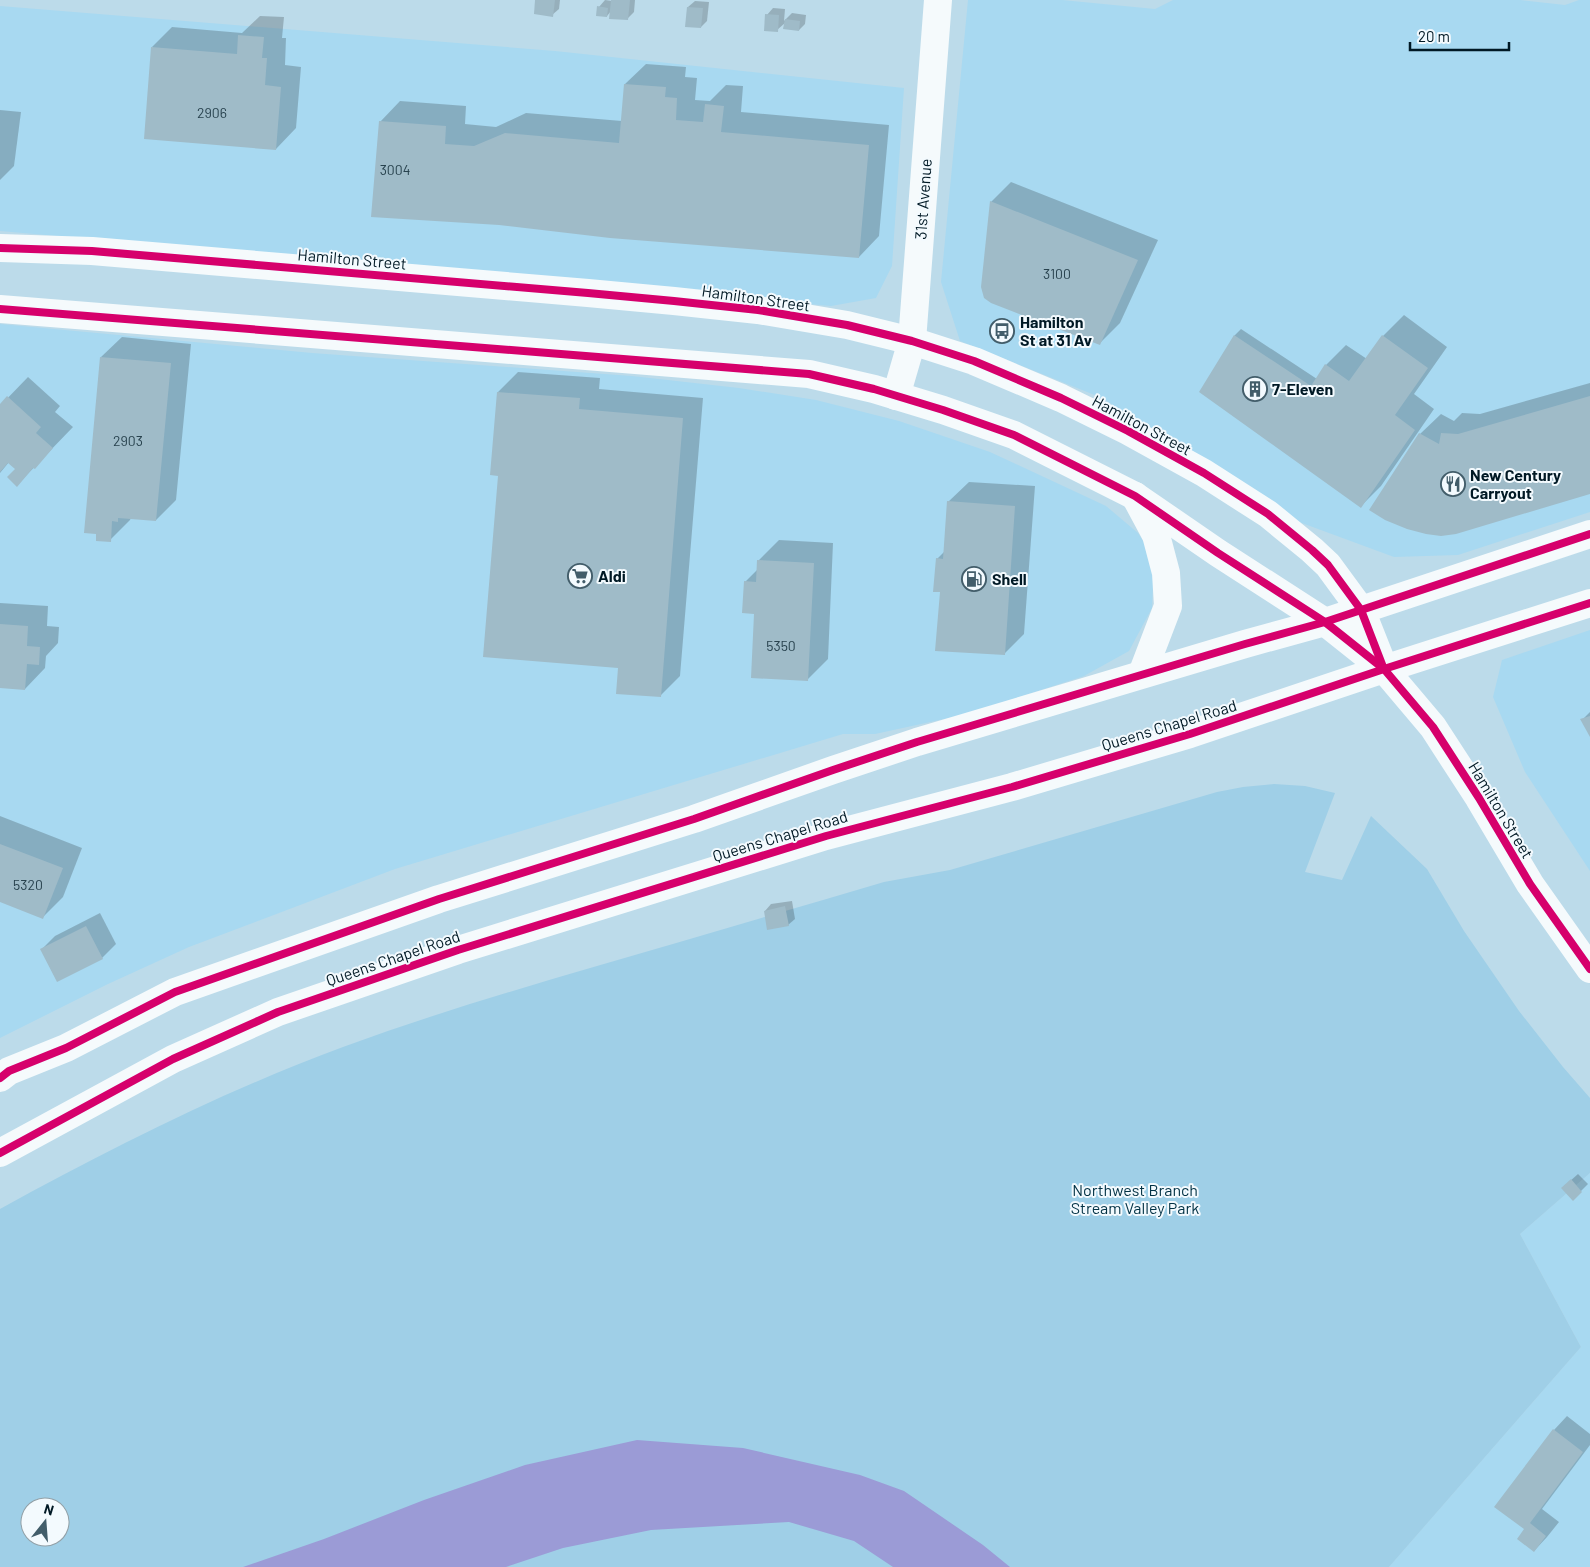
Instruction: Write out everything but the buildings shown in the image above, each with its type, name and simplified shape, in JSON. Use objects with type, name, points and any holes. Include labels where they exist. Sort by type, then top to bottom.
[{"type":"main road","name":"31st Avenue","points":[[896,396],[912,341],[938,0]]},
{"type":"main road","name":"Hamilton Street","points":[[0,248],[92,251],[664,300],[758,310],[838,324],[912,341],[974,361],[1061,398],[1128,431],[1204,473],[1268,514],[1328,565],[1361,610],[1384,669]]},
{"type":"main road","name":"Hamilton Street","points":[[0,309],[809,374],[896,396],[1014,435],[1135,496],[1218,553],[1325,622],[1384,669],[1433,727],[1479,798],[1530,884],[1590,969]]},
{"type":"main road","points":[[1135,496],[1156,536],[1166,573],[1168,606],[1142,674]]},
{"type":"main road","points":[[3,1073],[66,1048],[175,992],[439,899],[669,827],[917,742],[1142,674],[1325,622],[1590,534]]},
{"type":"main road","name":"Queens Chapel Road","points":[[0,1153],[173,1059],[278,1012],[458,950],[816,839],[1012,787],[1190,734],[1384,669],[1590,604]]},
{"type":"shaded area","points":[[968,0],[1062,0],[1155,9],[1173,0],[1520,0],[1565,5],[1579,0],[1590,0],[1590,512],[1458,555],[1394,557],[1291,519],[1102,398],[960,341],[941,282]]},
{"type":"shaded area","points":[[0,6],[555,51],[904,88],[892,266],[876,298],[831,306],[0,231]]},
{"type":"shaded area","points":[[0,324],[312,353],[632,376],[739,388],[816,400],[899,421],[990,452],[1106,506],[1138,533],[1152,555],[1152,608],[1129,651],[1084,676],[967,714],[875,734],[843,734],[395,869],[189,947],[108,984],[0,1038]]},
{"type":"shaded area","points":[[1590,630],[1590,871],[1525,772],[1493,697],[1502,660]]},
{"type":"shaded area","points":[[1590,1173],[1590,1567],[1389,1567],[1581,1347],[1520,1234]]},
{"type":"shaded area","points":[[637,1440],[743,1448],[860,1475],[904,1491],[983,1545],[1010,1567],[893,1567],[854,1541],[789,1522],[651,1530],[563,1548],[506,1567],[243,1567],[525,1465]]},
{"type":"green space","name":"Northwest Branch Stream Valley Park","points":[[1274,784],[1305,786],[1335,793],[1305,872],[1342,880],[1371,816],[1427,869],[1464,931],[1519,1011],[1590,1098],[1590,1173],[1520,1234],[1581,1347],[1389,1567],[0,1567],[0,1209],[168,1122],[255,1082],[343,1047],[406,1025],[533,985],[884,882],[950,870],[1217,792]]},
{"type":"cycle path","points":[[0,248],[92,251],[674,301],[758,310],[847,325],[912,341],[974,361],[1061,398],[1128,431],[1204,473],[1268,514],[1328,565],[1361,610],[1383,667]]},
{"type":"cycle path","points":[[0,309],[809,374],[874,389],[943,410],[1014,435],[1135,496],[1218,553],[1325,622],[1384,669],[1433,727],[1479,798],[1530,884],[1590,969]]},
{"type":"cycle path","points":[[0,1078],[9,1071],[66,1048],[175,992],[439,899],[694,819],[917,742],[1325,622],[1590,534]]},
{"type":"cycle path","points":[[0,1153],[173,1059],[278,1012],[458,950],[826,836],[1012,787],[1190,734],[1590,603]]},
{"type":"place","name":"Hamilton St at 31 Av","points":[[1002,331]]},
{"type":"place","name":"7-Eleven","points":[[1255,389]]},
{"type":"place","name":"New Century Carryout","points":[[1453,484]]},
{"type":"place","name":"Aldi","points":[[580,576]]},
{"type":"place","name":"Shell","points":[[974,579]]}]
